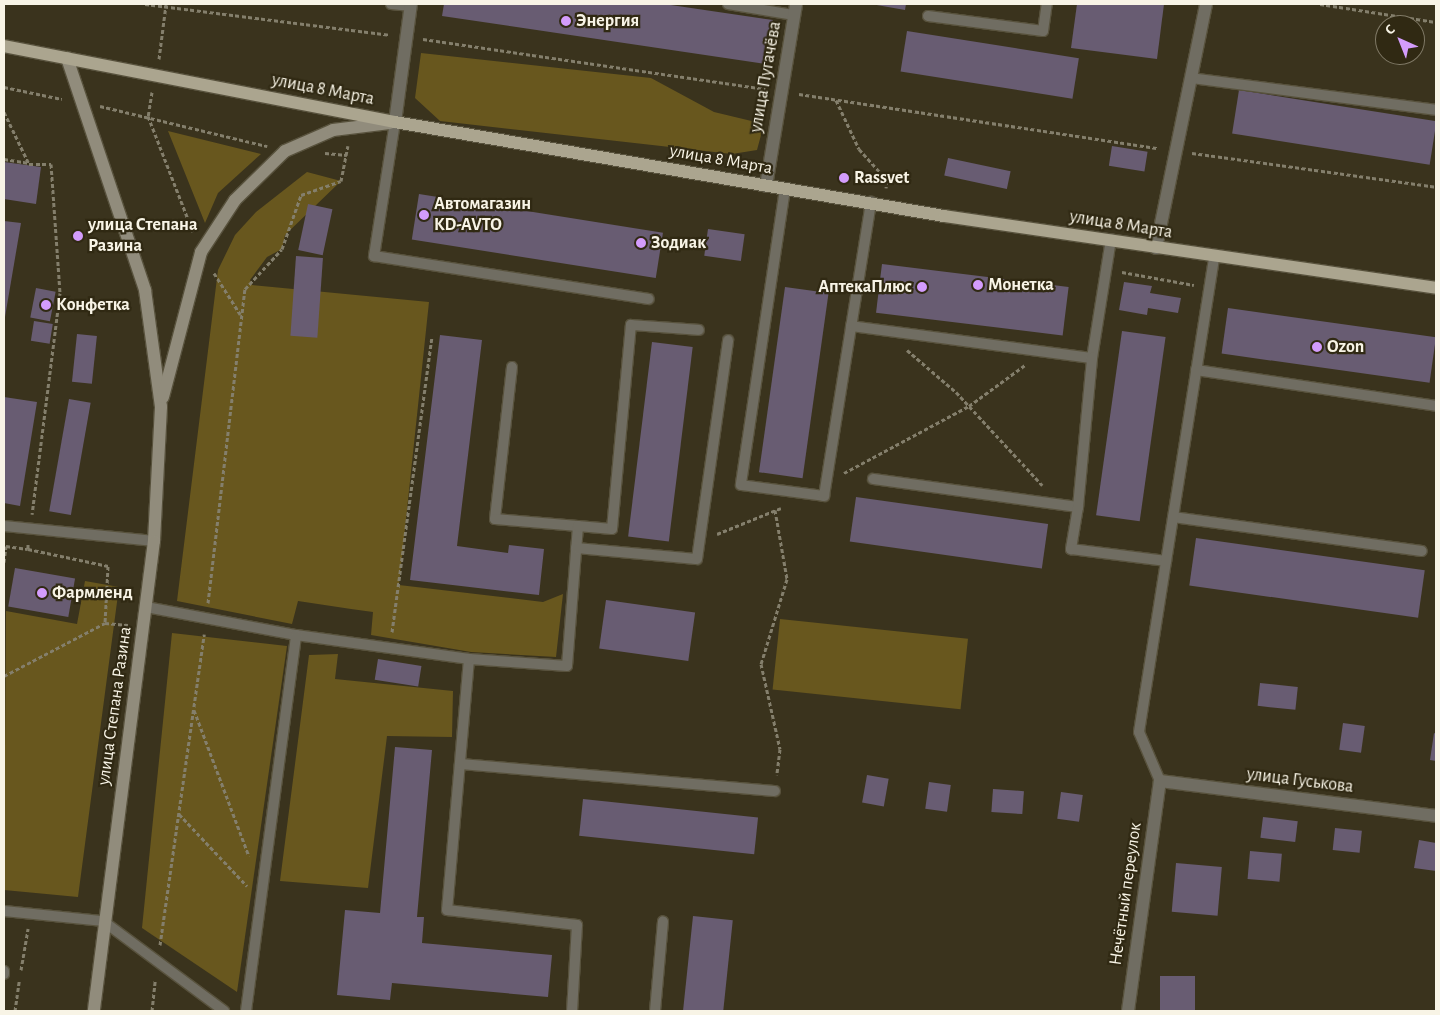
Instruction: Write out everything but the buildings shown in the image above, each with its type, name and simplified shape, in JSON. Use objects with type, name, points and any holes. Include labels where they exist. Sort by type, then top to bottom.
[{"type":"main road","name":"улица 8 Марта","points":[[6,44],[67,58],[395,122],[766,186],[1214,258],[1436,288]]},
{"type":"main road","name":"улица Степана Разина","points":[[67,58],[145,290],[161,407],[154,541],[103,921],[94,1011]]},
{"type":"main road","points":[[161,407],[201,252],[235,200],[285,151],[332,130],[395,122]]},
{"type":"street","points":[[1156,248],[1206,4]]},
{"type":"street","points":[[395,122],[411,5]]},
{"type":"street","name":"улица Пугачёва","points":[[766,186],[795,9]]},
{"type":"street","name":"улица Гуськова","points":[[1160,781],[1436,816]]},
{"type":"street","name":"Нечётный переулок","points":[[1128,1011],[1160,781]]},
{"type":"lane","points":[[391,4],[411,5]]},
{"type":"lane","points":[[728,4],[795,9]]},
{"type":"lane","points":[[928,16],[1043,31],[1047,4]]},
{"type":"lane","points":[[1190,78],[1436,110]]},
{"type":"lane","points":[[395,122],[374,256],[649,299]]},
{"type":"lane","points":[[786,189],[742,485],[824,496],[851,326],[877,204]]},
{"type":"lane","points":[[1111,240],[1092,358],[1078,507],[1071,549],[1166,561]]},
{"type":"lane","points":[[1160,781],[1139,732],[1214,258]]},
{"type":"lane","points":[[512,367],[495,519],[612,529],[631,325],[699,330]]},
{"type":"lane","points":[[851,326],[1092,358]]},
{"type":"lane","points":[[576,548],[697,559],[697,542],[728,340]]},
{"type":"lane","points":[[1196,370],[1436,406]]},
{"type":"lane","points":[[873,479],[1078,507]]},
{"type":"lane","points":[[1173,517],[1422,551]]},
{"type":"lane","points":[[4,526],[154,541]]},
{"type":"lane","points":[[146,607],[296,635],[469,659],[566,666],[578,526]]},
{"type":"lane","points":[[246,1011],[296,635]]},
{"type":"lane","points":[[469,659],[447,910],[578,925],[572,1011]]},
{"type":"lane","points":[[460,764],[775,791]]},
{"type":"lane","points":[[4,911],[103,921],[158,958],[218,1011],[224,1011]]},
{"type":"lane","points":[[655,1011],[663,921]]},
{"type":"path","points":[[145,4],[158,6]]},
{"type":"path","points":[[166,4],[148,116],[201,252],[240,315]]},
{"type":"path","points":[[1320,4],[1436,22]]},
{"type":"path","points":[[4,87],[148,116],[285,151]]},
{"type":"path","points":[[836,100],[859,149],[888,180],[877,204]]},
{"type":"path","points":[[4,112],[29,164]]},
{"type":"path","points":[[152,1011],[206,619],[240,315],[245,289],[282,248],[301,195],[341,181],[350,128]]},
{"type":"path","points":[[320,153],[346,155]]},
{"type":"path","points":[[4,158],[29,164],[51,164],[60,293],[28,549]]},
{"type":"path","points":[[1106,270],[1209,287]]},
{"type":"path","points":[[883,330],[969,406],[1059,504]]},
{"type":"path","points":[[390,648],[432,337]]},
{"type":"path","points":[[826,482],[969,406],[1044,352]]},
{"type":"path","points":[[697,542],[814,494]]},
{"type":"path","points":[[775,510],[787,579],[761,664],[780,749],[775,791]]},
{"type":"path","points":[[4,562],[6,546],[108,566],[105,623],[4,676]]},
{"type":"path","points":[[193,709],[262,889]]},
{"type":"path","points":[[178,813],[261,901]]},
{"type":"path","points":[[14,1011],[31,914]]},
{"type":"shaded area","points":[[421,53],[651,78],[714,112],[764,124],[757,150],[732,154],[440,121],[415,98]]},
{"type":"shaded area","points":[[168,131],[261,154],[218,193],[205,223]]},
{"type":"shaded area","points":[[307,172],[341,181],[285,235],[282,249],[267,257],[250,280],[252,285],[429,302],[399,585],[543,602],[563,594],[556,657],[471,652],[371,635],[373,612],[298,601],[292,624],[177,601],[218,270],[235,235],[256,212]]},
{"type":"shaded area","points":[[85,581],[119,587],[78,897],[4,890],[6,611],[77,624]]},
{"type":"shaded area","points":[[780,619],[968,639],[961,709],[773,690]]},
{"type":"shaded area","points":[[172,633],[287,646],[237,992],[142,928]]},
{"type":"shaded area","points":[[338,654],[335,679],[453,691],[452,737],[387,736],[368,888],[280,881],[309,655]]},
{"type":"place","name":"Энергия","points":[[566,21]]},
{"type":"place","name":"Rassvet","points":[[844,178]]},
{"type":"place","name":"Автомагазин KD-AVTO","points":[[424,215]]},
{"type":"place","name":"улица Степана Разина","points":[[78,236]]},
{"type":"place","name":"Зодиак","points":[[641,243]]},
{"type":"place","name":"Монетка","points":[[978,285]]},
{"type":"place","name":"АптекаПлюс","points":[[922,287]]},
{"type":"place","name":"Конфетка","points":[[46,305]]},
{"type":"place","name":"Ozon","points":[[1317,347]]},
{"type":"place","name":"Фармленд","points":[[42,593]]}]
